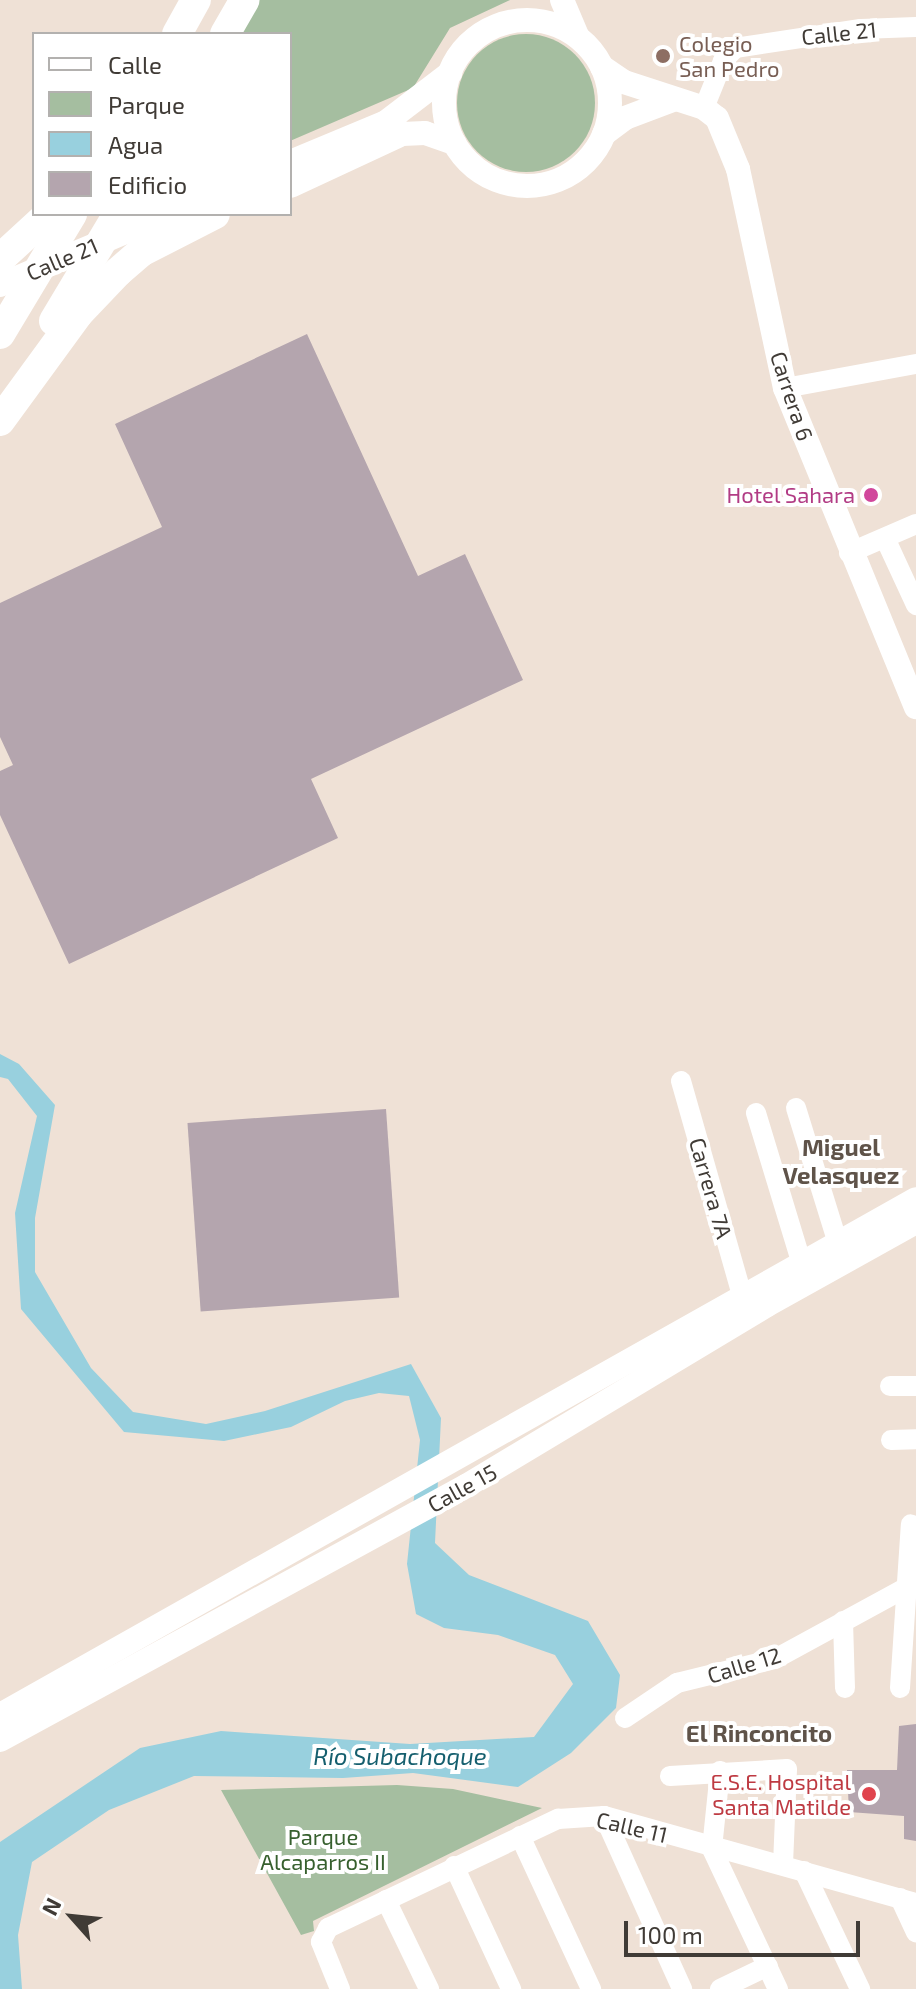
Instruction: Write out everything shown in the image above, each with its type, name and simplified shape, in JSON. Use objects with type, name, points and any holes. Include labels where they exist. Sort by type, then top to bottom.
[{"type":"main road","points":[[178,32],[196,0]]},
{"type":"main road","points":[[226,32],[245,0]]},
{"type":"main road","points":[[292,182],[397,133]]},
{"type":"main road","points":[[2,276],[47,216]]},
{"type":"main road","points":[[0,334],[71,216]]},
{"type":"main road","points":[[0,421],[70,324],[118,272],[141,252],[211,216]]},
{"type":"main road","points":[[0,413],[128,220]]},
{"type":"street","points":[[292,161],[349,138],[409,108],[450,73],[472,41],[487,30],[523,20],[548,0]]},
{"type":"street","points":[[562,0],[577,36],[602,67],[637,88],[704,108]]},
{"type":"street","points":[[523,20],[561,27],[577,36]]},
{"type":"street","name":"Calle 21","points":[[704,108],[723,61],[735,48],[861,29],[916,27]]},
{"type":"street","points":[[602,67],[609,89],[604,134]]},
{"type":"street","points":[[450,73],[444,96],[454,143]]},
{"type":"street","points":[[349,138],[425,133],[454,143],[487,176],[532,186],[575,171],[604,134],[625,118],[676,99]]},
{"type":"street","name":"Carrera 6","points":[[704,108],[717,118],[738,169],[785,388],[849,553],[916,707]]},
{"type":"street","name":"Calle 21","points":[[2,276],[128,220],[155,216]]},
{"type":"street","points":[[785,388],[916,364]]},
{"type":"street","points":[[849,553],[916,524]]},
{"type":"street","points":[[885,538],[916,605]]},
{"type":"street","name":"Carrera 7A","points":[[681,1081],[742,1295]]},
{"type":"street","points":[[796,1108],[838,1244]]},
{"type":"street","points":[[756,1113],[801,1261]]},
{"type":"street","name":"Calle 15","points":[[0,1715],[487,1444],[801,1261],[838,1244],[916,1199]]},
{"type":"street","name":"Calle 15","points":[[0,1740],[466,1486],[767,1305],[916,1222]]},
{"type":"street","points":[[890,1386],[916,1386]]},
{"type":"street","points":[[891,1440],[916,1439]]},
{"type":"street","points":[[487,1444],[495,1469]]},
{"type":"street","points":[[900,1688],[910,1618],[907,1587],[911,1524]]},
{"type":"street","name":"Calle 12","points":[[625,1718],[677,1683],[775,1659],[907,1587]]},
{"type":"street","points":[[215,1594],[223,1618]]},
{"type":"street","points":[[845,1688],[850,1617],[910,1618]]},
{"type":"street","points":[[670,1776],[787,1769],[783,1865]]},
{"type":"street","points":[[720,1771],[712,1849],[778,1989]]},
{"type":"street","points":[[604,1816],[682,1989]]},
{"type":"street","name":"Calle 11","points":[[340,1989],[321,1936],[328,1928],[558,1819],[604,1816],[712,1849],[908,1900]]},
{"type":"street","points":[[520,1836],[591,1989]]},
{"type":"street","points":[[454,1866],[511,1989]]},
{"type":"street","points":[[804,1871],[860,1989]]},
{"type":"street","points":[[386,1900],[429,1989]]},
{"type":"street","points":[[908,1900],[916,1933]]},
{"type":"street","points":[[720,1989],[768,1966]]},
{"type":"green space","points":[[258,0],[510,0],[450,28],[413,88],[292,140],[292,32],[239,32]]},
{"type":"green space","points":[[526,34],[552,39],[575,54],[590,77],[595,103],[590,129],[575,152],[552,167],[526,172],[500,167],[477,152],[462,129],[457,103],[462,77],[477,54],[500,39]]},
{"type":"green space","name":"Parque Alcaparros II","points":[[397,1785],[453,1789],[542,1808],[313,1921],[314,1931],[301,1935],[221,1790]]},
{"type":"water","name":"Río Subachoque","points":[[0,1054],[19,1064],[55,1105],[35,1218],[35,1272],[91,1368],[133,1412],[206,1424],[265,1411],[411,1364],[441,1418],[435,1543],[469,1575],[588,1621],[620,1675],[616,1708],[571,1753],[518,1787],[413,1773],[343,1778],[194,1776],[109,1810],[32,1862],[18,1935],[22,1989],[0,1989],[0,1842],[140,1748],[221,1731],[410,1744],[534,1737],[573,1684],[555,1655],[498,1635],[444,1628],[416,1614],[407,1564],[420,1440],[409,1396],[379,1393],[345,1401],[291,1427],[224,1441],[124,1432],[21,1309],[15,1213],[37,1116],[8,1079],[0,1077]]},
{"type":"building","points":[[307,334],[418,576],[465,554],[523,680],[311,779],[338,838],[69,964],[0,815],[0,771],[13,765],[0,737],[0,603],[162,527],[115,424]]},
{"type":"building","points":[[386,1109],[399,1298],[201,1311],[187,1123]]},
{"type":"building","points":[[916,1724],[916,1841],[904,1839],[904,1816],[849,1812],[847,1770],[897,1770],[899,1726]]},
{"type":"place","name":"Colegio San Pedro","points":[[663,56]]},
{"type":"place","name":"Hotel Sahara","points":[[871,495]]},
{"type":"place","name":"E.S.E. Hospital Santa Matilde","points":[[869,1794]]},
{"type":"district","name":"Miguel Velasquez","points":[[841,1161]]},
{"type":"district","name":"El Rinconcito","points":[[759,1733]]}]
